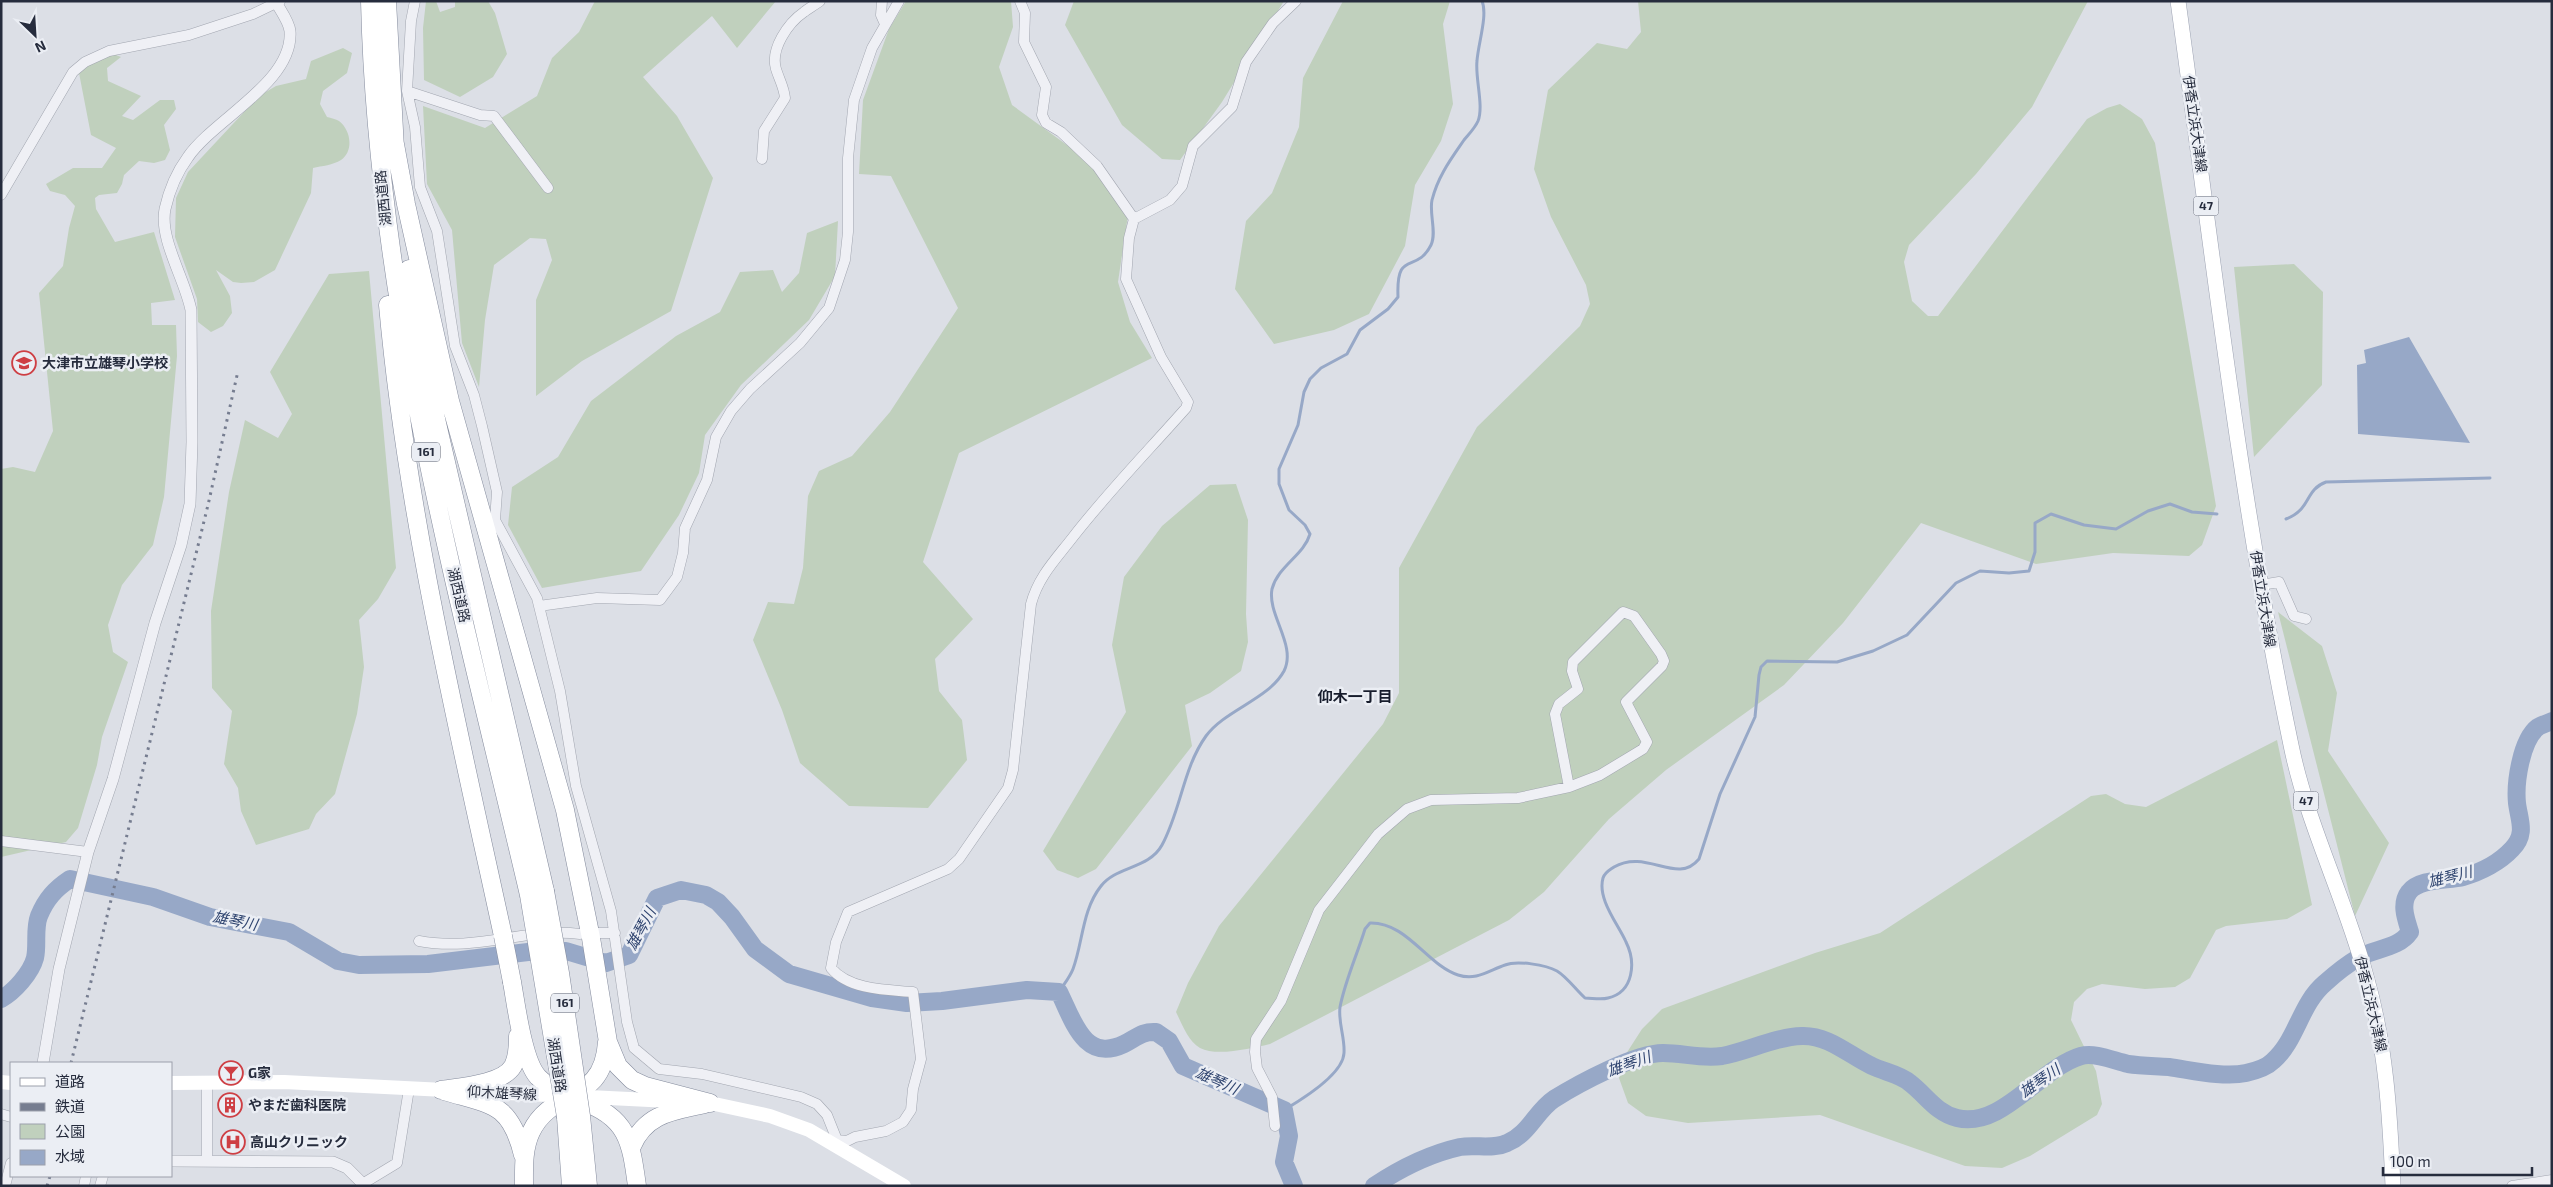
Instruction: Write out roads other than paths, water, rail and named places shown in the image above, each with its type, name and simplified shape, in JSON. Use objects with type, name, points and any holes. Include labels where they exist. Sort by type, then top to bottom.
[{"type":"highway","name":"湖西道路","points":[[370,1],[372,64],[381,176],[389,245],[406,354],[430,473],[537,893],[560,973],[573,1117],[571,1186]]},
{"type":"highway","name":"湖西道路","points":[[387,1],[394,139],[405,242],[436,420],[537,893]]},
{"type":"highway","points":[[394,139],[406,204],[450,401],[470,478],[565,810],[590,935],[608,1042],[618,1066],[632,1080],[645,1086],[710,1103]]},
{"type":"highway","points":[[381,176],[390,329],[414,496],[444,662],[503,936],[519,1023],[535,1072],[544,1081],[570,1097],[599,1107],[610,1114],[622,1128],[632,1146],[637,1186]]},
{"type":"highway","points":[[441,1090],[483,1083],[509,1072],[517,1058],[519,1023]]},
{"type":"highway","points":[[524,1186],[524,1158],[531,1131],[547,1111],[590,1085],[600,1075],[605,1063],[608,1042]]},
{"type":"highway","points":[[441,1090],[501,1111],[516,1128],[524,1158]]},
{"type":"highway","points":[[632,1146],[643,1127],[658,1115],[710,1103]]},
{"type":"highway","name":"湖西道路","points":[[573,1117],[588,1186]]},
{"type":"main road","name":"伊香立浜大津線","points":[[2178,1],[2269,637],[2292,752],[2306,801],[2366,975],[2378,1024],[2386,1074],[2393,1186]]},
{"type":"main road","name":"仰木雄琴線","points":[[172,1082],[284,1082],[710,1103],[770,1116],[808,1130],[836,1143],[904,1186]]},
{"type":"street","points":[[415,1],[411,21],[407,91],[415,126],[420,187],[437,231],[455,346],[474,394],[497,492],[495,520],[539,606],[560,691],[576,786],[612,911],[627,1022],[634,1048],[659,1069],[702,1074],[801,1097],[817,1104],[827,1114],[836,1143],[886,1131],[903,1122],[911,1110],[913,1089],[921,1059],[913,992],[878,989],[853,982],[838,976],[831,968],[836,942],[848,912],[948,869],[969,844],[1008,788],[1013,770],[1028,623],[1035,589],[1042,576],[1090,514],[1186,408],[1188,402],[1161,357],[1126,279],[1129,238],[1134,219],[1170,200],[1182,186],[1193,146],[1232,107],[1246,62],[1273,23],[1296,1]]},
{"type":"street","points":[[762,159],[764,131],[785,98],[783,85],[775,68],[775,54],[782,35],[802,12],[820,1]]},
{"type":"street","points":[[882,1],[881,16],[885,24]]},
{"type":"street","points":[[539,606],[597,598],[660,600],[677,577],[683,553],[685,528],[707,480],[716,437],[731,411],[750,389],[800,343],[829,308],[845,260],[848,232],[848,158],[854,100],[872,48],[899,1]]},
{"type":"street","points":[[1020,1],[1025,13],[1024,42],[1046,87],[1042,115],[1046,123],[1061,132],[1097,166],[1134,219]]},
{"type":"street","points":[[1,195],[73,72],[85,62],[109,51],[215,27],[279,2],[290,29],[290,44],[279,70],[188,156],[173,183],[165,210],[165,232],[187,289],[191,310],[192,424],[190,504],[181,545],[155,623],[113,779],[88,852],[59,969],[43,1062]]},
{"type":"street","points":[[407,91],[480,114],[494,116],[548,188]]},
{"type":"street","points":[[2261,584],[2279,582],[2294,616],[2306,619]]},
{"type":"street","points":[[1275,1126],[1272,1098],[1257,1068],[1256,1038],[1281,1001],[1319,910],[1378,834],[1407,808],[1418,803],[1431,800],[1518,798],[1569,787],[1600,775],[1643,749],[1647,742],[1626,702],[1662,666],[1664,660],[1630,613],[1622,612],[1572,662],[1572,672],[1578,689],[1559,704],[1555,714],[1569,787]]},
{"type":"street","points":[[1,841],[88,852]]},
{"type":"street","points":[[420,942],[478,944],[562,932],[616,938]]},
{"type":"street","points":[[207,1161],[208,1082]]},
{"type":"street","points":[[172,1161],[333,1162],[347,1168],[365,1184],[397,1162],[409,1089]]},
{"type":"street","points":[[5,1186],[10,1167]]},
{"type":"street","points":[[2512,1186],[2552,1180]]},
{"type":"water","points":[[2409,337],[2470,443],[2358,434],[2357,365],[2366,363],[2364,350]]},
{"type":"waterway","points":[[1059,992],[1073,969],[1086,916],[1095,895],[1107,879],[1149,859],[1162,845],[1174,818],[1192,762],[1206,736],[1224,719],[1268,689],[1284,671],[1287,651],[1274,609],[1272,589],[1275,581],[1302,548],[1310,534],[1305,525],[1289,510],[1279,484],[1279,469],[1298,425],[1304,392],[1310,379],[1321,368],[1347,354],[1360,330],[1388,309],[1398,297],[1400,272],[1408,264],[1425,254],[1431,245],[1433,240],[1431,205],[1438,183],[1445,168],[1475,126],[1480,115],[1477,68],[1484,14],[1482,1]]},
{"type":"waterway","points":[[2286,519],[2300,510],[2314,490],[2326,482],[2490,478]]},
{"type":"waterway","points":[[1284,1110],[1320,1086],[1337,1069],[1342,1061],[1344,1053],[1340,1019],[1342,997],[1365,929],[1370,923],[1395,929],[1406,936],[1436,963],[1464,977],[1476,976],[1505,965],[1524,963],[1539,965],[1557,971],[1585,998],[1608,998],[1617,995],[1623,990],[1628,983],[1632,967],[1631,958],[1626,942],[1606,903],[1602,886],[1603,878],[1608,871],[1626,862],[1650,863],[1681,869],[1690,866],[1699,859],[1720,794],[1755,717],[1759,675],[1761,667],[1767,661],[1837,662],[1873,651],[1907,635],[1956,583],[1980,571],[2009,573],[2029,571],[2035,552],[2035,523],[2051,514],[2084,525],[2116,529],[2148,511],[2170,504],[2192,512],[2217,514]]},
{"type":"waterway","name":"雄琴川","points":[[1374,1186],[1394,1173],[1437,1154],[1460,1147],[1490,1147],[1507,1143],[1521,1134],[1554,1099],[1607,1070],[1651,1054],[1670,1053],[1707,1057],[1722,1056],[1772,1041],[1792,1037],[1812,1037],[1830,1042],[1864,1062],[1906,1080],[1937,1108],[1950,1116],[1974,1119],[1990,1115],[2020,1096],[2051,1072],[2066,1063],[2086,1055],[2104,1057],[2128,1064],[2169,1067],[2228,1075],[2260,1069],[2270,1063],[2288,1043],[2310,1001],[2325,983],[2358,958],[2393,945],[2405,938],[2410,932],[2404,907],[2409,892],[2420,884],[2463,877],[2477,872],[2490,866],[2512,849],[2517,843],[2521,832],[2517,795],[2518,774],[2523,751],[2532,733],[2538,727],[2552,721]]},
{"type":"waterway","name":"雄琴川","points":[[1,999],[16,987],[30,970],[35,958],[39,916],[52,895],[70,879],[153,897],[210,917],[289,932],[338,961],[359,965],[428,964],[528,952],[566,951],[606,963],[629,955],[657,898],[681,890],[706,895],[718,902],[732,917],[755,949],[789,974],[872,998],[907,1003],[942,1001],[1027,990],[1059,992],[1075,1026],[1082,1036],[1099,1048],[1110,1048],[1124,1044],[1143,1034],[1156,1032],[1169,1041],[1183,1066],[1284,1110],[1289,1136],[1284,1162],[1294,1186]]},
{"type":"railway","points":[[71,1062],[208,505],[238,371]]},
{"type":"railway","points":[[47,1186],[50,1177]]},
{"type":"place","name":"大津市立雄琴小学校","points":[[24,363]]},
{"type":"place","name":"G家","points":[[231,1073]]},
{"type":"place","name":"やまだ歯科医院","points":[[230,1105]]},
{"type":"place","name":"高山クリニック","points":[[233,1142]]},
{"type":"district","name":"仰木一丁目","points":[[1355,697]]}]
